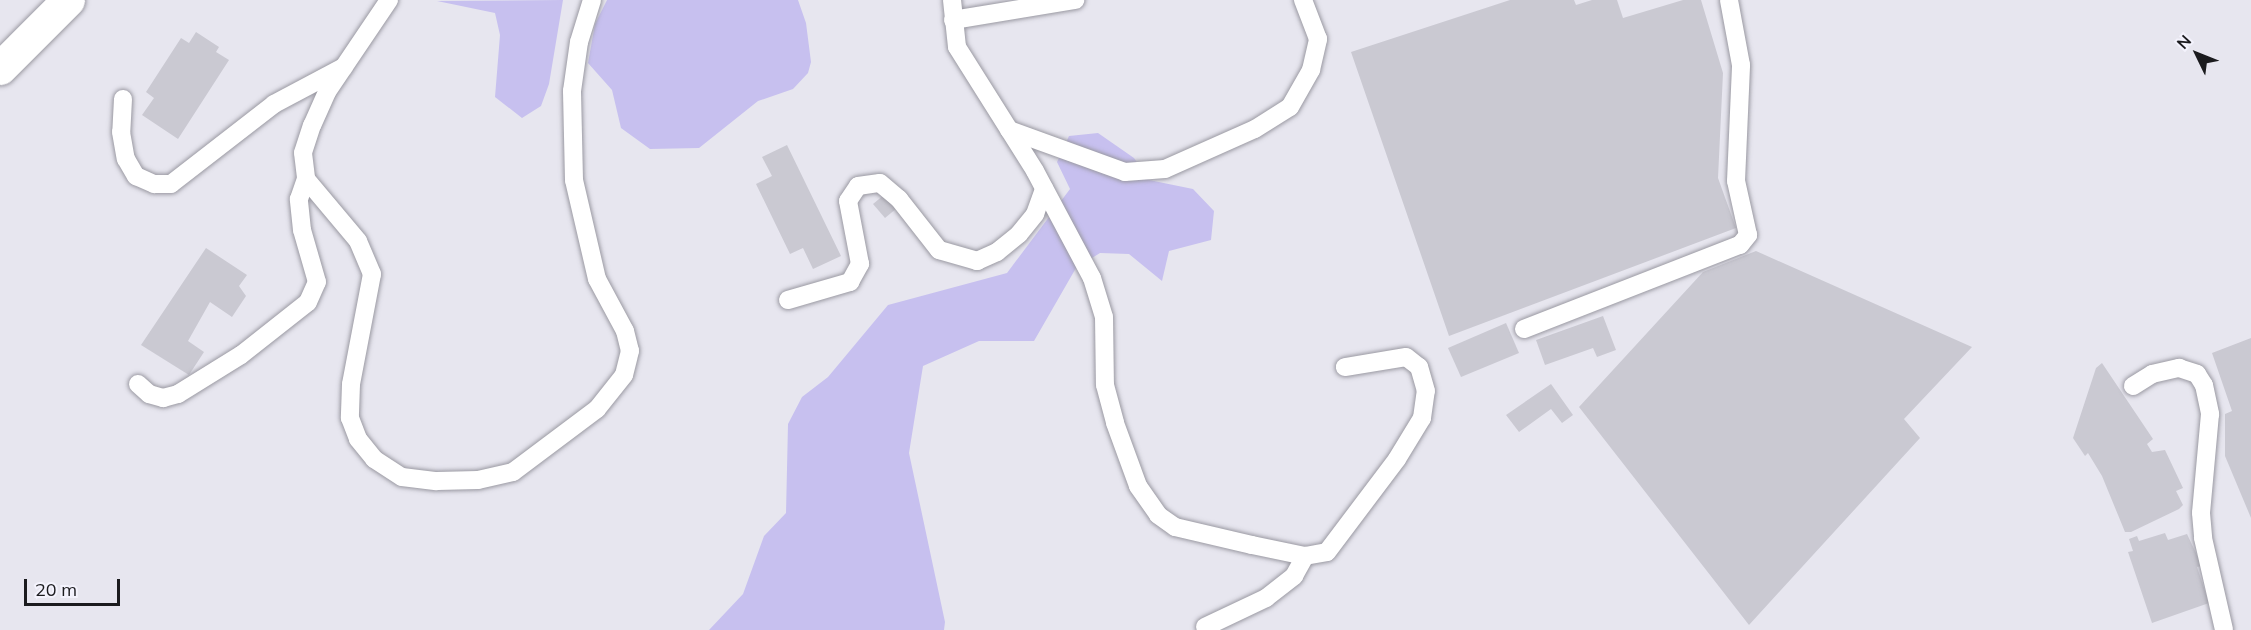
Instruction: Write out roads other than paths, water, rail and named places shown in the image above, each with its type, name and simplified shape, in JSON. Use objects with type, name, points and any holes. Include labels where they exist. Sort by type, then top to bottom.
[{"type":"street","points":[[0,69],[68,0]]},
{"type":"lane","points":[[138,384],[149,394],[163,398],[178,394],[226,366],[308,302],[317,282],[302,230],[299,199],[306,179],[303,153],[312,125],[327,92],[389,0]]},
{"type":"lane","points":[[306,179],[358,241],[372,274],[351,384],[350,418],[358,439],[374,459],[402,477],[478,480],[513,472],[597,409],[624,375],[630,351],[625,331],[597,279],[574,180],[572,92],[579,42],[592,0]]},
{"type":"lane","points":[[952,0],[957,47],[1044,189],[1092,278],[1104,316],[1105,385],[1115,423],[1138,486],[1158,515],[1175,527],[1305,556],[1327,552],[1345,530],[1422,418],[1426,391],[1419,367],[1406,357],[1345,367]]},
{"type":"lane","points":[[953,20],[1075,0]]},
{"type":"lane","points":[[1009,130],[1125,172],[1164,169],[1255,129],[1290,107],[1311,70],[1318,39],[1303,0]]},
{"type":"lane","points":[[1524,329],[1740,245],[1748,235],[1736,181],[1741,65],[1729,0]]},
{"type":"lane","points":[[123,99],[121,132],[126,159],[136,176],[154,184],[171,184],[274,104],[345,66]]},
{"type":"lane","points":[[788,300],[850,282],[860,264],[848,201],[858,186],[880,183],[899,199],[939,250],[977,261],[997,252],[1019,234],[1035,214],[1044,189]]},
{"type":"lane","points":[[2133,386],[2152,374],[2179,369],[2197,374],[2204,385],[2210,414],[2201,513],[2203,538],[2224,630]]},
{"type":"lane","points":[[1205,627],[1266,598],[1294,576],[1305,556]]}]
